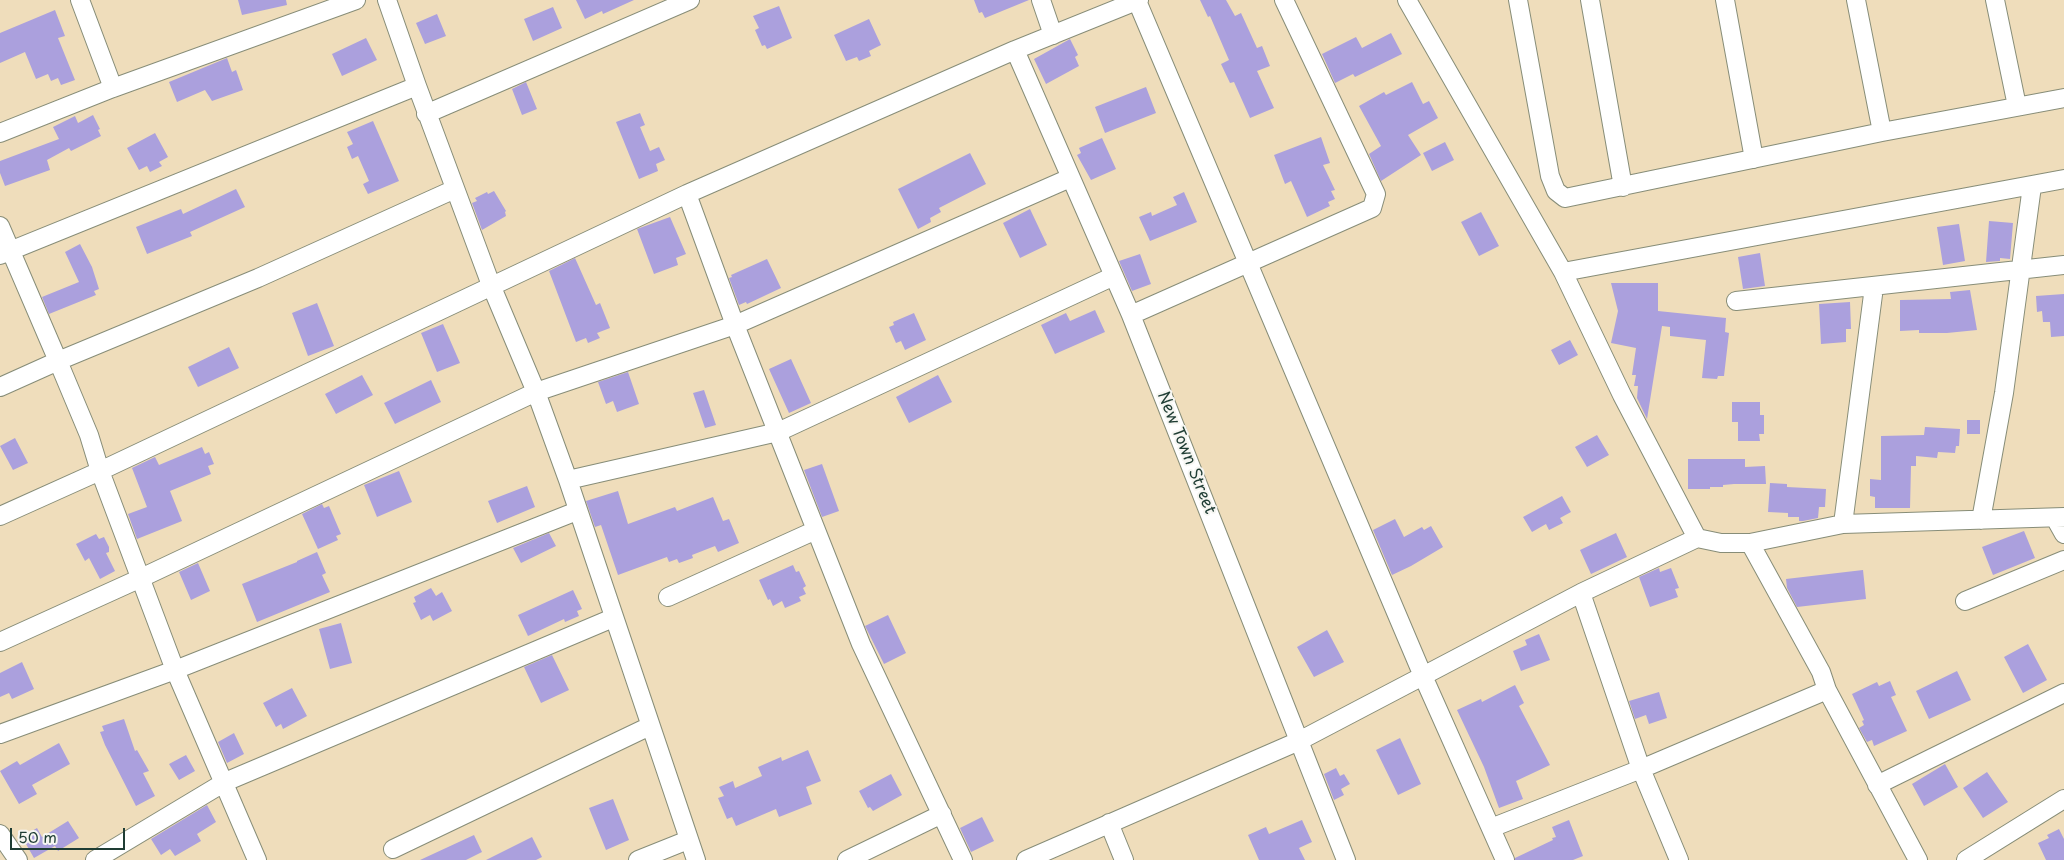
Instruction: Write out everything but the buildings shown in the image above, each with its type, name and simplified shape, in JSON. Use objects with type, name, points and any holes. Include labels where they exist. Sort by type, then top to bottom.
[{"type":"street","points":[[80,0],[113,88]]},
{"type":"street","points":[[0,133],[113,88],[356,0]]},
{"type":"street","points":[[387,0],[426,114],[491,285],[536,392],[568,480],[696,860]]},
{"type":"street","points":[[426,114],[690,0]]},
{"type":"street","points":[[1041,0],[1053,35]]},
{"type":"street","points":[[0,516],[100,471],[687,194],[1016,50],[1138,0],[1423,676],[1505,860]]},
{"type":"street","points":[[1131,315],[1372,208],[1376,194],[1284,0]]},
{"type":"street","points":[[1407,0],[1563,272],[1622,395],[1698,538]]},
{"type":"street","points":[[1518,0],[1550,176],[1556,191],[1565,198],[1882,132],[2064,98]]},
{"type":"street","points":[[1590,0],[1623,187]]},
{"type":"street","points":[[1725,0],[1754,159]]},
{"type":"street","points":[[1856,0],[1882,132]]},
{"type":"street","points":[[1995,0],[2016,106]]},
{"type":"street","name":"New Town Street","points":[[1016,50],[1131,315],[1346,860]]},
{"type":"street","points":[[6,253],[416,86]]},
{"type":"street","points":[[0,642],[141,578],[536,392],[736,325],[1070,178]]},
{"type":"street","points":[[1563,272],[2064,179]]},
{"type":"street","points":[[1981,520],[2004,393],[2032,186]]},
{"type":"street","points":[[0,387],[258,278],[455,189]]},
{"type":"street","points":[[687,194],[736,325],[861,644],[963,860]]},
{"type":"street","points":[[0,226],[6,253],[58,361],[89,435],[100,471],[176,670],[257,860]]},
{"type":"street","points":[[1736,301],[2064,265]]},
{"type":"street","points":[[568,480],[778,432],[1114,276]]},
{"type":"street","points":[[1843,524],[1874,286]]},
{"type":"street","points":[[0,734],[176,670],[577,511]]},
{"type":"street","points":[[1026,860],[1299,741],[1581,593],[1698,538],[1721,543],[1750,543],[1843,524],[2060,518],[2064,534]]},
{"type":"street","points":[[668,598],[816,530]]},
{"type":"street","points":[[1750,543],[1821,672],[1827,690],[1918,860]]},
{"type":"street","points":[[1965,601],[2064,560]]},
{"type":"street","points":[[1581,593],[1641,769],[1679,860]]},
{"type":"street","points":[[95,860],[225,782],[613,618]]},
{"type":"street","points":[[1491,828],[1641,769],[1827,690]]},
{"type":"street","points":[[1877,785],[2064,693]]},
{"type":"street","points":[[393,849],[650,726]]},
{"type":"street","points":[[1966,860],[2064,798]]},
{"type":"street","points":[[847,860],[942,814]]},
{"type":"street","points":[[1109,823],[1124,860]]},
{"type":"street","points":[[0,834],[18,860]]},
{"type":"street","points":[[638,860],[688,840]]}]
